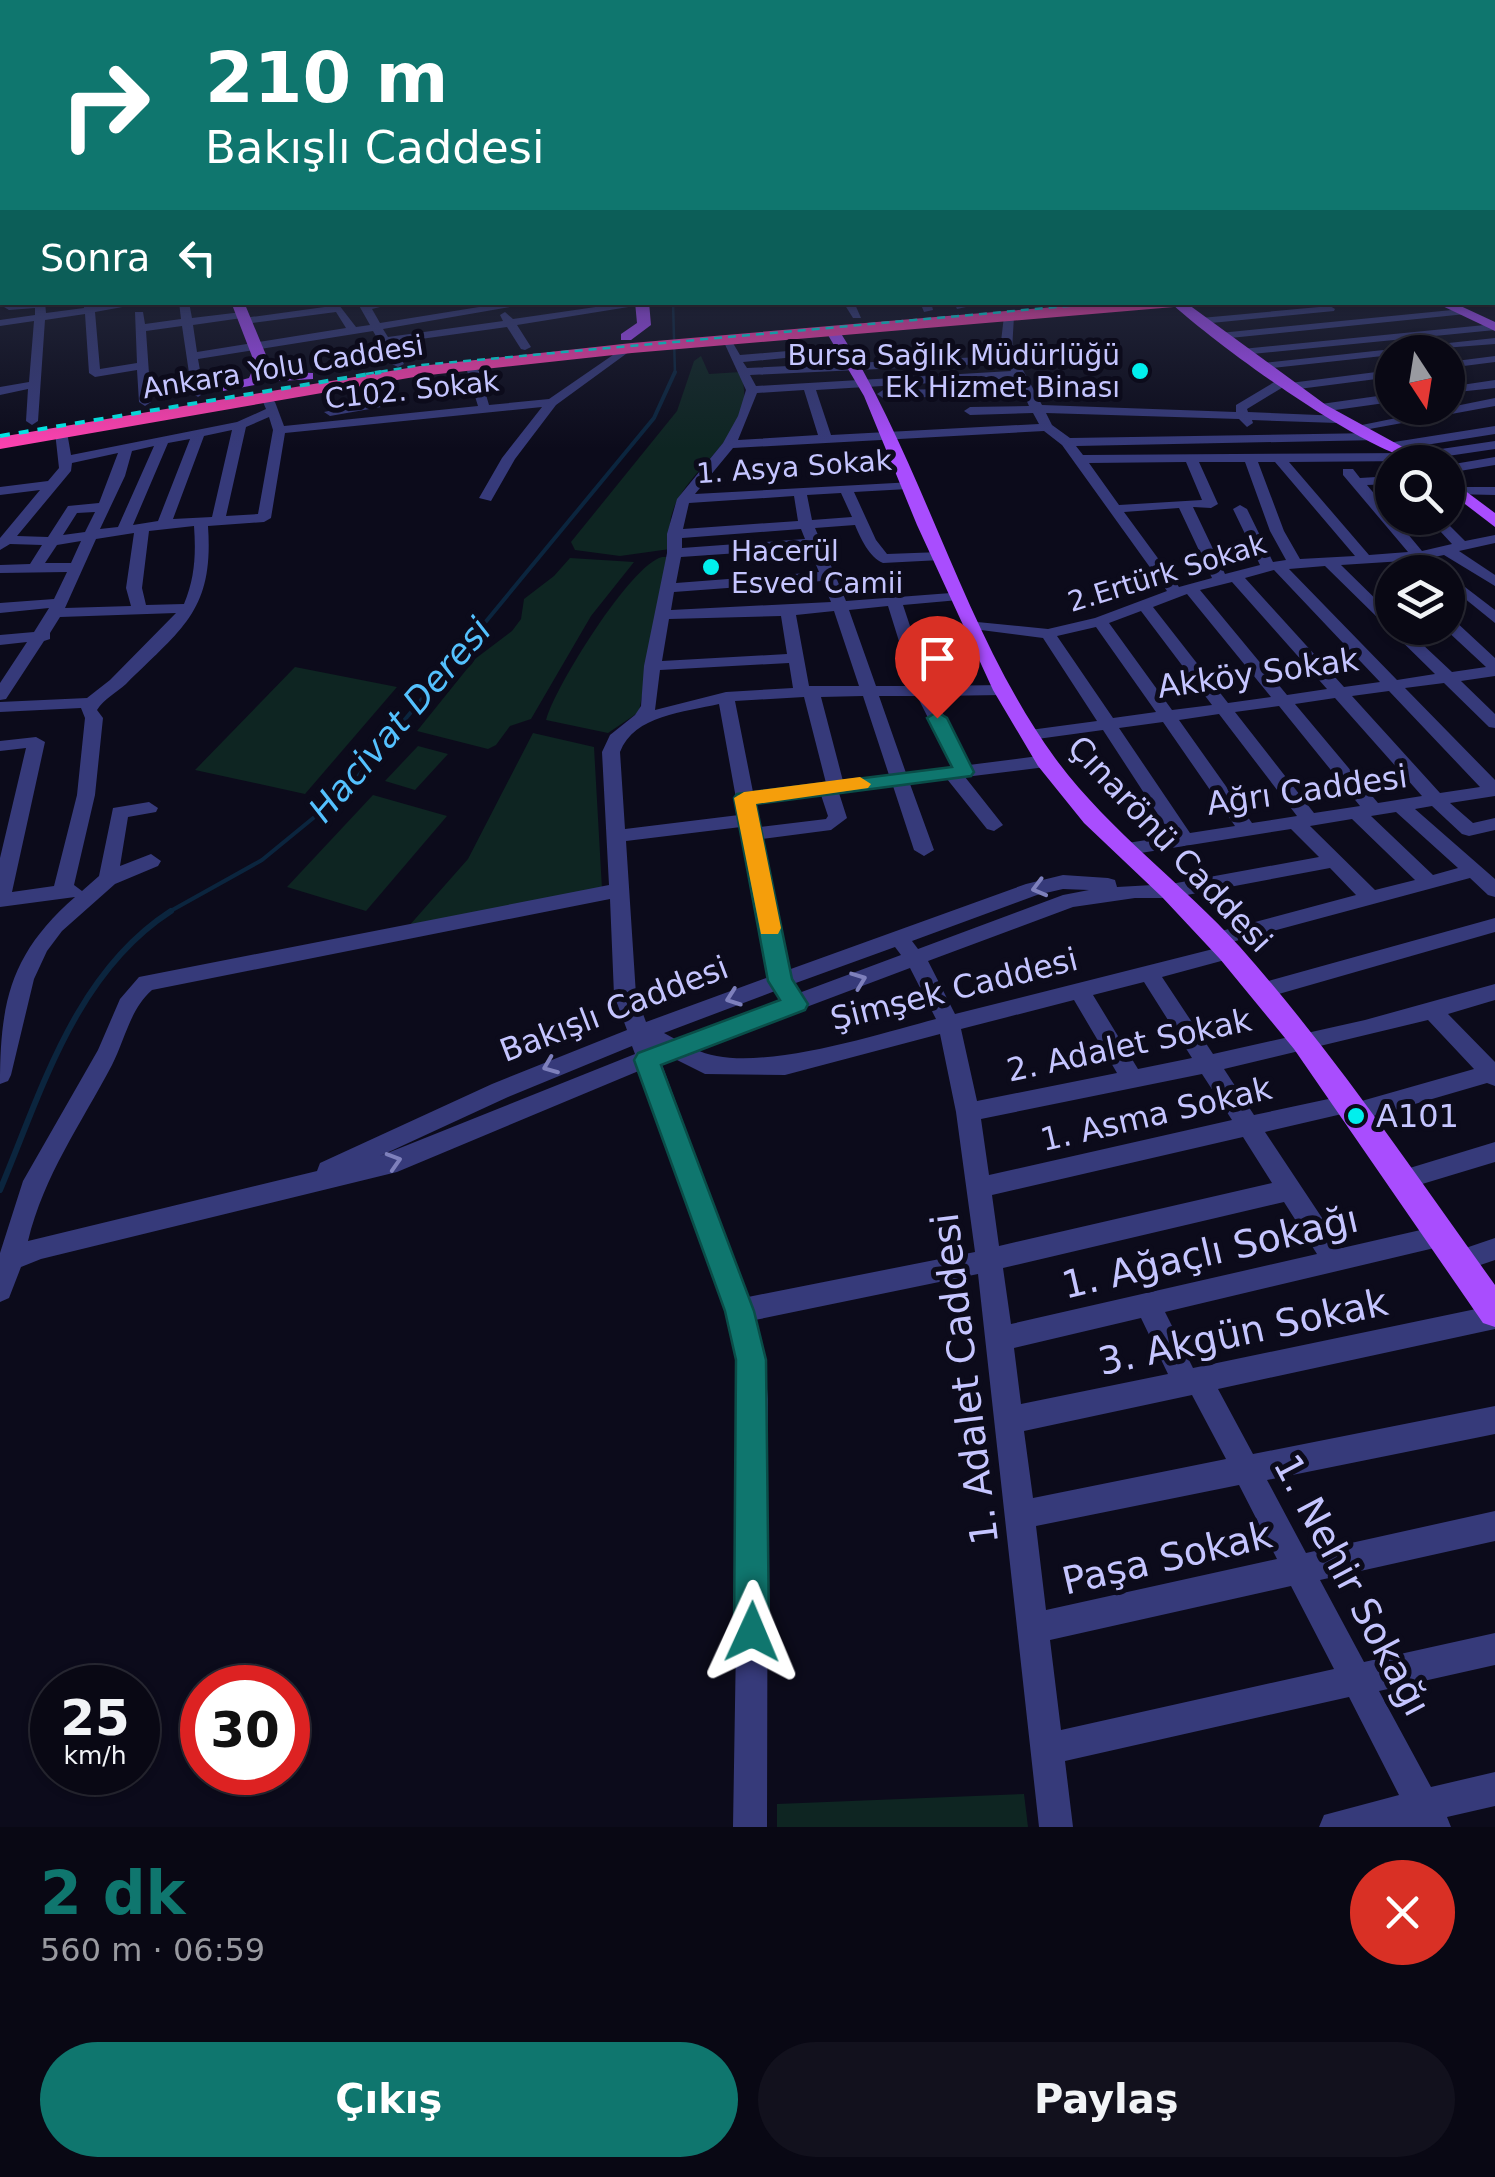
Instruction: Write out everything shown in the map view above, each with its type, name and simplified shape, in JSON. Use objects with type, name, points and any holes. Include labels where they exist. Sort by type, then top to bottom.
[{"type":"highway","name":"Ankara Yolu Caddesi","points":[[0,426],[228,388],[525,347],[719,337],[852,309],[1105,305]]},
{"type":"highway","name":"Ankara Yolu Caddesi","points":[[719,337],[854,364],[1011,309]]},
{"type":"highway","name":"Ankara Yolu Caddesi","points":[[0,443],[61,432],[273,415],[372,378],[631,342]]},
{"type":"main road","points":[[631,342],[644,325],[642,305]]},
{"type":"main road","points":[[1179,305],[1320,408],[1392,445]]},
{"type":"main road","points":[[1447,305],[1495,327]]},
{"type":"main road","points":[[241,312],[261,366],[272,376],[308,376]]},
{"type":"main road","name":"Çınarönü Caddesi","points":[[854,364],[1003,690],[1046,761],[1092,818],[1223,946],[1304,1041],[1438,1238],[1495,1314]]},
{"type":"main road","points":[[228,388],[255,381],[261,366]]},
{"type":"main road","points":[[1465,498],[1495,522]]},
{"type":"street","points":[[9,305],[4,323],[39,320],[90,307],[95,373],[143,366]]},
{"type":"street","points":[[32,421],[41,305]]},
{"type":"street","points":[[137,305],[145,402]]},
{"type":"street","points":[[184,305],[198,393]]},
{"type":"street","points":[[140,328],[271,305]]},
{"type":"street","points":[[363,305],[398,364]]},
{"type":"street","points":[[193,356],[498,305],[525,347]]},
{"type":"street","points":[[385,341],[629,305]]},
{"type":"street","points":[[1201,321],[1325,306],[1352,323]]},
{"type":"street","points":[[241,312],[339,308],[354,332]]},
{"type":"street","points":[[1011,309],[1006,350],[1050,428],[1067,442],[1183,591],[1283,700],[1365,811],[1429,882]]},
{"type":"street","points":[[1220,336],[1462,312]]},
{"type":"street","points":[[1242,352],[1495,327]]},
{"type":"street","points":[[719,337],[742,366],[752,390],[729,444],[684,499],[674,534],[649,706],[642,718],[616,739],[611,752],[626,995],[740,1311],[751,1360],[754,1399],[750,1827]]},
{"type":"street","points":[[1465,345],[1495,341]]},
{"type":"street","points":[[486,498],[509,458],[552,402],[631,342]]},
{"type":"street","points":[[1374,560],[1275,458],[1250,428],[1240,408],[1278,377],[1375,358]]},
{"type":"street","points":[[742,366],[1011,359]]},
{"type":"street","points":[[1465,363],[1495,359]]},
{"type":"street","points":[[980,361],[1011,429]]},
{"type":"street","points":[[1278,377],[1375,363]]},
{"type":"street","points":[[752,390],[809,386],[854,364],[988,376],[1021,374]]},
{"type":"street","points":[[854,364],[996,393],[1030,391]]},
{"type":"street","points":[[473,371],[484,407]]},
{"type":"street","points":[[1278,377],[1375,374]]},
{"type":"street","points":[[372,378],[380,419]]},
{"type":"street","points":[[1465,387],[1495,384]]},
{"type":"street","points":[[0,391],[32,386]]},
{"type":"street","points":[[809,386],[826,439]]},
{"type":"street","points":[[1320,408],[1375,400]]},
{"type":"street","name":"C102. Sokak","points":[[273,415],[380,419],[552,402]]},
{"type":"street","points":[[1067,442],[1346,423],[1495,402]]},
{"type":"street","points":[[66,460],[273,415],[377,404]]},
{"type":"street","points":[[970,411],[1038,409],[1373,437]]},
{"type":"street","points":[[3,544],[53,541],[164,524],[264,518],[273,415]]},
{"type":"street","points":[[0,707],[91,703],[116,684],[190,608],[199,586],[210,521],[240,424]]},
{"type":"street","points":[[729,444],[1011,429],[1250,428]]},
{"type":"street","points":[[1400,445],[1495,430]]},
{"type":"street","points":[[3,544],[66,468],[61,432]]},
{"type":"street","points":[[164,524],[198,434]]},
{"type":"street","points":[[124,529],[164,440]]},
{"type":"street","points":[[1465,450],[1495,444]]},
{"type":"street","points":[[0,695],[9,672],[44,636],[118,476],[126,448]]},
{"type":"street","points":[[1116,509],[1210,504],[1192,458]]},
{"type":"street","points":[[1250,458],[1277,531],[1280,565]]},
{"type":"street","points":[[1080,459],[1375,459]]},
{"type":"street","points":[[1465,466],[1495,461]]},
{"type":"street","points":[[1375,479],[1352,477],[1375,504]]},
{"type":"street","name":"1. Asya Sokak","points":[[684,499],[908,485]]},
{"type":"street","points":[[1,492],[51,486]]},
{"type":"street","points":[[1465,488],[1495,491]]},
{"type":"street","points":[[846,490],[859,521],[883,559],[941,556]]},
{"type":"street","points":[[800,492],[806,524],[840,606],[924,850]]},
{"type":"street","points":[[1184,503],[1227,577],[1438,801],[1469,830],[1495,824]]},
{"type":"street","points":[[34,569],[73,508],[102,507]]},
{"type":"street","points":[[1240,509],[1280,565],[1494,790]]},
{"type":"street","points":[[674,534],[859,521]]},
{"type":"street","points":[[140,609],[134,588],[142,527]]},
{"type":"street","points":[[1401,535],[1418,555]]},
{"type":"street","points":[[1446,535],[1454,548],[1495,582]]},
{"type":"street","name":"2.Ertürk Sokak","points":[[1423,555],[1495,539]]},
{"type":"street","points":[[674,553],[814,543]]},
{"type":"street","name":"2.Ertürk Sokak","points":[[973,624],[1048,634],[1100,622],[1227,577],[1280,565],[1374,560]]},
{"type":"street","points":[[1330,562],[1375,606]]},
{"type":"street","points":[[0,570],[75,568]]},
{"type":"street","points":[[666,588],[826,576]]},
{"type":"street","points":[[1465,592],[1495,618]]},
{"type":"street","points":[[661,614],[788,611],[959,595]]},
{"type":"street","points":[[894,601],[923,691],[958,772],[994,825]]},
{"type":"street","points":[[1144,605],[1224,708],[1332,861],[1372,898]]},
{"type":"street","points":[[0,608],[190,608]]},
{"type":"street","points":[[615,836],[831,824],[838,818],[796,658],[788,611]]},
{"type":"street","points":[[1100,622],[1247,829]]},
{"type":"street","points":[[1048,634],[1184,839]]},
{"type":"street","points":[[0,640],[44,636]]},
{"type":"street","points":[[1465,639],[1495,669]]},
{"type":"street","points":[[1415,645],[1495,723]]},
{"type":"street","points":[[652,666],[796,658]]},
{"type":"street","name":"Akköy Sokak","points":[[1030,735],[1495,669]]},
{"type":"street","points":[[642,718],[726,697],[1003,690]]},
{"type":"street","points":[[726,697],[780,981],[796,1004]]},
{"type":"street","points":[[62,892],[86,795],[94,718],[89,710],[91,703]]},
{"type":"street","points":[[0,746],[36,742],[0,900],[102,883],[151,860]]},
{"type":"street","points":[[744,798],[1046,761]]},
{"type":"street","name":"Ağrı Caddesi","points":[[1128,849],[1494,790]]},
{"type":"street","points":[[1401,806],[1495,890]]},
{"type":"street","points":[[0,1075],[5,1041],[38,948],[55,926],[102,883],[120,812],[149,808]]},
{"type":"street","name":"Bakışlı Caddesi","points":[[299,1184],[428,1120],[641,1031],[780,981],[906,949],[1070,900],[1134,891],[1171,891],[1332,861]]},
{"type":"street","name":"Şimşek Caddesi","points":[[641,1031],[705,1065],[785,1066],[1149,973],[1372,898],[1472,871]]},
{"type":"street","points":[[0,1290],[14,1258],[26,1202],[107,1053],[134,992],[146,983],[618,890]]},
{"type":"street","points":[[1262,990],[1495,925]]},
{"type":"street","name":"Bakışlı Caddesi","points":[[14,1258],[397,1162],[587,1081],[796,1004],[906,949]]},
{"type":"street","name":"1. Adalet Caddesi","points":[[906,949],[949,1024],[968,1112],[1000,1339],[1056,1827]]},
{"type":"street","points":[[1149,973],[1336,1261]]},
{"type":"street","points":[[1080,991],[1132,1078]]},
{"type":"street","name":"2. Adalet Sokak","points":[[968,1112],[1433,1012],[1495,992]]},
{"type":"street","points":[[1433,1012],[1493,1075]]},
{"type":"street","name":"1. Asma Sokak","points":[[980,1187],[1493,1075]]},
{"type":"street","points":[[1399,1181],[1495,1152]]},
{"type":"street","points":[[740,1311],[989,1260],[1290,1190]]},
{"type":"street","name":"1. Ağaçlı Sokağı","points":[[1000,1339],[1438,1238]]},
{"type":"street","points":[[1457,1262],[1495,1249]]},
{"type":"street","name":"1. Nehir Sokağı","points":[[1148,1306],[1246,1470],[1429,1816]]},
{"type":"street","name":"3. Akgün Sokak","points":[[1007,1421],[1495,1314]]},
{"type":"street","points":[[1018,1515],[1495,1420]]},
{"type":"street","name":"Paşa Sokak","points":[[1032,1630],[1495,1526]]},
{"type":"street","points":[[1046,1749],[1495,1649]]},
{"type":"street","points":[[1336,1827],[1429,1816],[1495,1789]]},
{"type":"green space","points":[[701,356],[709,374],[740,372],[744,394],[741,413],[732,431],[679,498],[671,517],[670,549],[620,556],[575,550],[571,542],[677,411],[694,361]]},
{"type":"green space","points":[[667,557],[639,712],[608,733],[546,720],[563,682],[595,629],[632,581]]},
{"type":"green space","points":[[570,558],[634,562],[591,616],[531,719],[510,726],[496,745],[488,749],[417,731],[475,659],[512,631],[521,619],[524,599]]},
{"type":"green space","points":[[295,667],[397,687],[305,794],[195,770]]},
{"type":"green space","points":[[533,733],[594,747],[602,889],[408,927],[468,859]]},
{"type":"green space","points":[[418,746],[448,754],[415,790],[385,781]]},
{"type":"green space","points":[[373,795],[447,816],[366,911],[287,887]]},
{"type":"green space","points":[[1024,1794],[1028,1827],[777,1827],[777,1804]]},
{"type":"waterway","name":"Hacivat Deresi","points":[[673,305],[675,372]]},
{"type":"waterway","name":"Hacivat Deresi","points":[[167,913],[262,860],[345,792],[654,418],[675,372]]},
{"type":"waterway","name":"Hacivat Deresi","points":[[0,1190],[47,1074],[86,1000],[138,937],[171,911]]},
{"type":"railway","points":[[366,374],[422,365],[1079,305]]},
{"type":"railway","points":[[0,436],[381,372]]},
{"type":"slow traffic","points":[[770,928],[744,798],[860,784]]},
{"type":"place","name":"Bursa Sağlık Müdürlüğü Ek Hizmet Binası","points":[[1140,371]]},
{"type":"place","name":"Hacerül Esved Camii","points":[[711,567]]},
{"type":"place","name":"A101","points":[[1356,1116]]},
{"type":"route","points":[[752,1632],[751,1360],[740,1311],[647,1060],[796,1004],[780,981],[744,798],[964,772],[937,718]]}]
